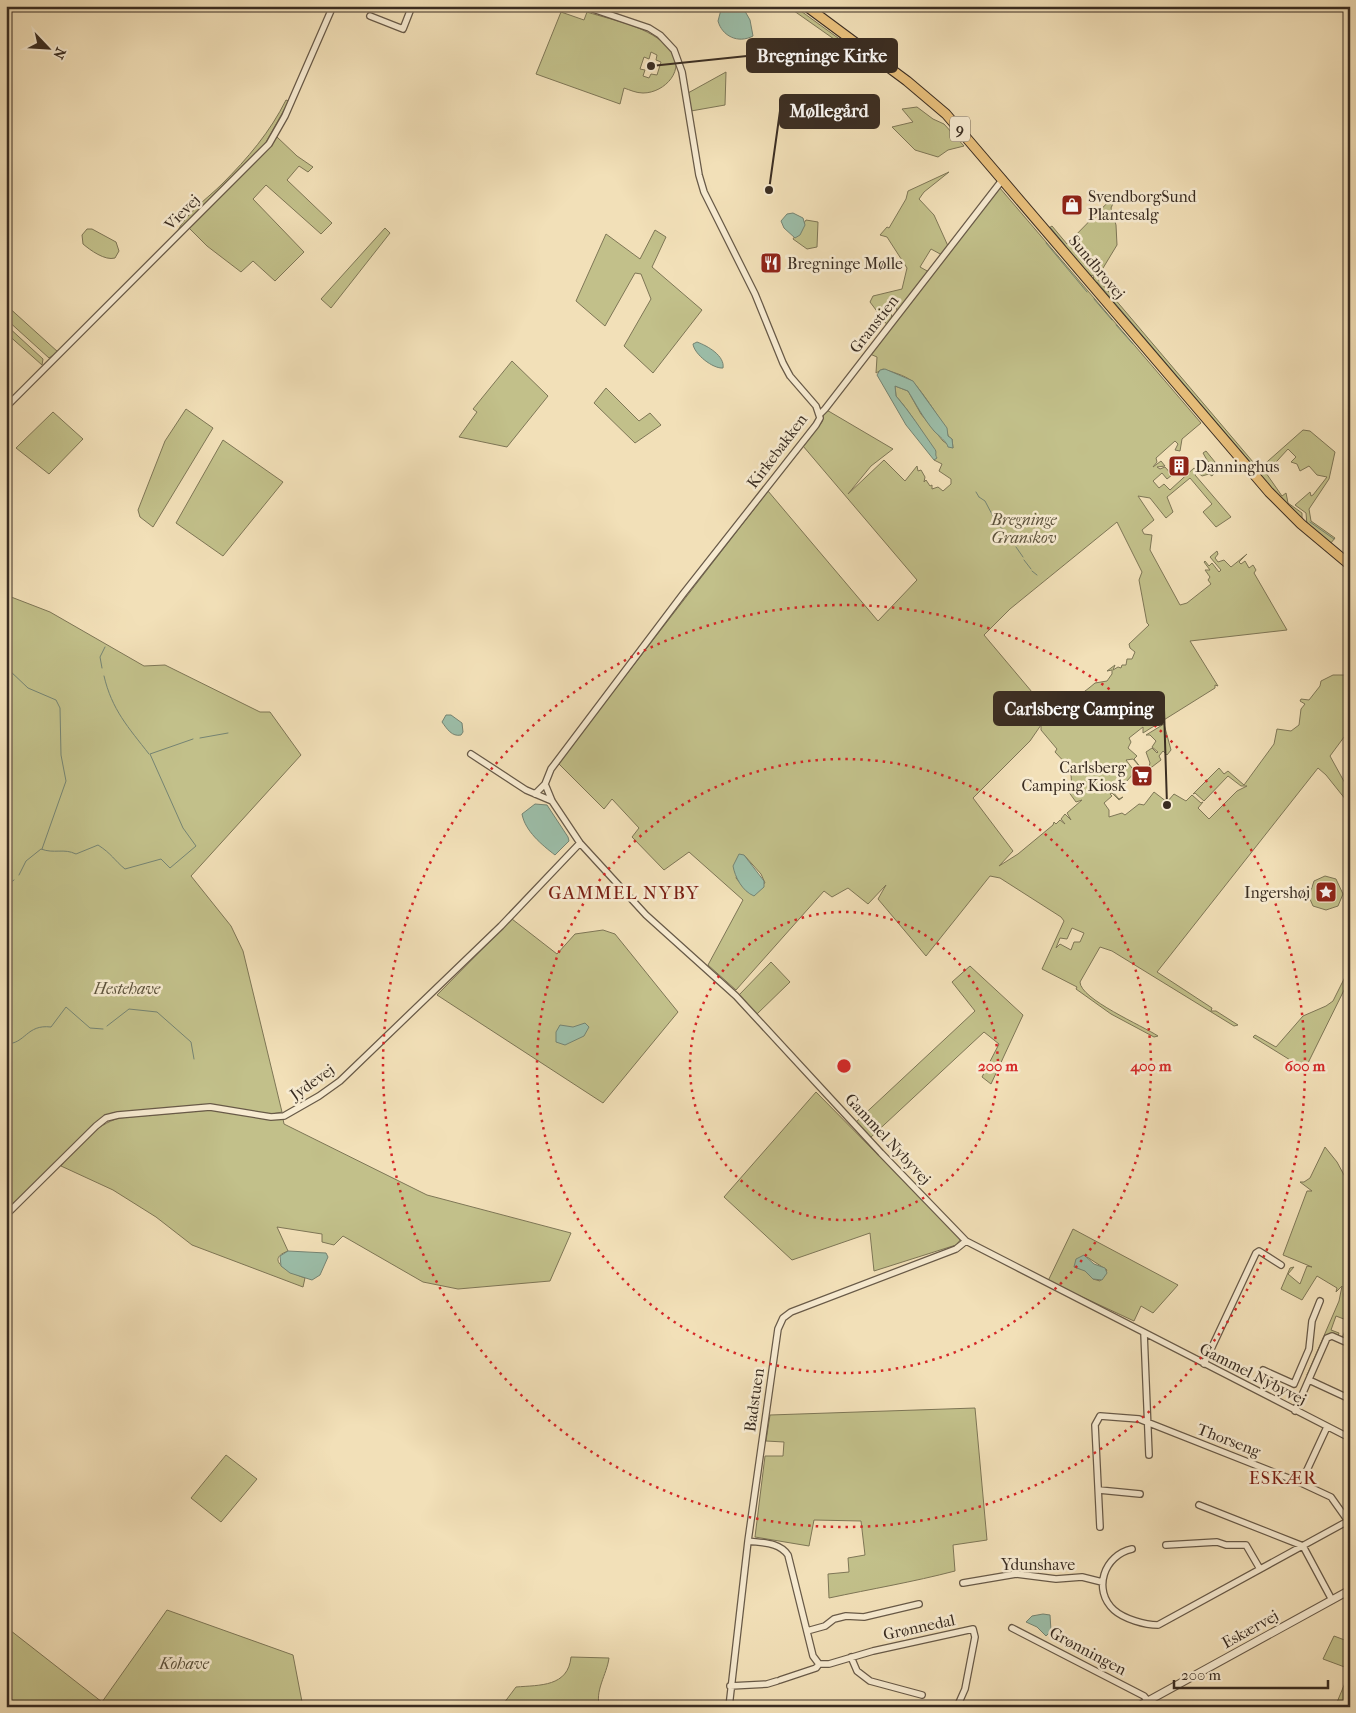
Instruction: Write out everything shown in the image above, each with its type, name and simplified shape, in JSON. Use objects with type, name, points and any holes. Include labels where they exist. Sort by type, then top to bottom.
[{"type":"main road","name":"Sundbrovej","points":[[806,6],[931,101],[960,129],[1269,492],[1301,524],[1350,565]]},
{"type":"street","name":"Vievej","points":[[6,407],[269,144],[286,116],[333,6]]},
{"type":"street","points":[[370,16],[404,29],[412,6]]},
{"type":"street","name":"Kirkebakken","points":[[545,784],[551,768],[683,594],[816,425],[820,414],[783,362],[750,283],[704,192],[699,175],[677,55],[662,37],[649,28],[584,6]]},
{"type":"street","name":"Granstien","points":[[820,414],[826,409],[1003,179]]},
{"type":"street","points":[[471,754],[535,794],[552,801]]},
{"type":"street","points":[[535,794],[545,784]]},
{"type":"street","name":"Gammel Nybyvej","points":[[545,784],[552,801],[580,843],[646,915],[736,996],[882,1154],[966,1240],[1350,1438]]},
{"type":"street","name":"Jydevej","points":[[6,1215],[106,1118],[138,1112],[210,1108],[271,1117],[284,1116],[318,1096],[340,1081],[501,926],[580,843]]},
{"type":"street","name":"Badstuen","points":[[729,1707],[748,1541],[778,1329],[783,1318],[791,1312],[956,1249],[966,1240]]},
{"type":"street","points":[[1204,1364],[1256,1253],[1259,1251],[1281,1265]]},
{"type":"street","points":[[1263,1370],[1294,1384],[1309,1349],[1312,1321],[1320,1301]]},
{"type":"street","points":[[1144,1333],[1149,1456]]},
{"type":"street","points":[[1295,1411],[1327,1338],[1332,1336],[1350,1344]]},
{"type":"street","points":[[1298,1374],[1350,1399]]},
{"type":"street","name":"Thorseng","points":[[1099,1490],[1096,1419],[1105,1415],[1139,1419],[1331,1497],[1349,1520],[1158,1625],[1125,1617],[1114,1610],[1106,1600],[1102,1582]]},
{"type":"street","points":[[1300,1483],[1327,1427]]},
{"type":"street","points":[[1100,1527],[1099,1490],[1140,1494]]},
{"type":"street","points":[[1199,1505],[1303,1546],[1332,1600]]},
{"type":"street","points":[[748,1541],[777,1545],[783,1548],[788,1555],[813,1656],[819,1664]]},
{"type":"street","points":[[1166,1545],[1217,1542],[1226,1545],[1246,1545],[1260,1569]]},
{"type":"street","points":[[1102,1582],[1105,1570],[1112,1560],[1121,1553],[1132,1549]]},
{"type":"street","name":"Ydunshave","points":[[964,1582],[1016,1574],[1056,1579],[1082,1578],[1102,1582]]},
{"type":"street","points":[[973,1581],[974,1589]]},
{"type":"street","name":"Eskærvej","points":[[1137,1707],[1350,1590]]},
{"type":"street","name":"Grønnedal","points":[[807,1631],[825,1626],[834,1619],[846,1616],[864,1617],[919,1604]]},
{"type":"street","name":"Grønningen","points":[[1012,1628],[1144,1696],[1148,1701]]},
{"type":"street","name":"Grønnedal","points":[[730,1686],[767,1684],[816,1668],[819,1664],[829,1664],[851,1657],[973,1629],[975,1637],[967,1680],[957,1707]]},
{"type":"street","points":[[851,1657],[857,1671],[870,1681],[922,1695]]},
{"type":"green space","points":[[787,6],[794,6],[878,67],[878,70]]},
{"type":"green space","points":[[561,12],[584,20],[587,12],[642,30],[662,41],[670,49],[675,57],[676,64],[675,72],[671,78],[659,89],[643,93],[624,88],[620,104],[536,74]],"holes":[[[651,52],[657,55],[656,60],[661,62],[657,75],[651,74],[649,78],[643,76],[645,70],[640,69],[644,57],[649,59]]]},
{"type":"green space","points":[[726,72],[725,105],[691,111],[688,93]]},
{"type":"green space","points":[[286,100],[289,101],[265,144],[177,232],[192,212],[241,164],[266,134]]},
{"type":"green space","points":[[917,107],[933,119],[944,124],[964,146],[948,150],[938,157],[915,150],[892,127],[913,122],[902,109]]},
{"type":"green space","points":[[277,137],[297,156],[313,167],[308,172],[299,166],[287,180],[332,223],[321,234],[266,185],[253,199],[304,252],[275,281],[253,261],[241,272],[207,246],[189,228]]},
{"type":"green space","points":[[949,172],[924,192],[919,199],[934,215],[948,246],[942,255],[931,249],[920,267],[929,272],[897,313],[896,300],[889,305],[892,318],[888,326],[870,302],[873,296],[902,289],[907,268],[887,237],[880,235],[887,227],[889,228],[906,199],[908,191]]},
{"type":"green space","name":"Bregninge Granskov","points":[[999,187],[1201,423],[1182,439],[1180,451],[1175,450],[1178,444],[1175,441],[1156,458],[1157,462],[1153,467],[1161,461],[1165,466],[1157,467],[1160,469],[1165,467],[1172,475],[1167,479],[1162,473],[1153,481],[1159,488],[1164,484],[1170,490],[1194,468],[1201,473],[1209,471],[1211,467],[1203,453],[1206,451],[1215,462],[1217,469],[1212,476],[1209,474],[1202,476],[1197,472],[1195,475],[1231,517],[1216,527],[1203,512],[1212,504],[1190,478],[1167,497],[1173,512],[1166,518],[1150,498],[1138,496],[1154,520],[1142,530],[1144,534],[1152,535],[1150,550],[1180,605],[1187,603],[1211,584],[1208,580],[1210,577],[1205,570],[1210,570],[1205,561],[1209,566],[1212,563],[1219,572],[1221,570],[1210,557],[1217,551],[1218,554],[1215,558],[1218,562],[1224,560],[1231,567],[1247,554],[1239,562],[1241,564],[1245,561],[1249,568],[1253,565],[1256,570],[1254,573],[1287,630],[1190,641],[1218,686],[1215,685],[1215,688],[1143,733],[1143,727],[1129,738],[1131,742],[1128,748],[1137,756],[1134,759],[1141,768],[1133,759],[1126,760],[1135,772],[1116,793],[1111,790],[1119,799],[1123,797],[1119,800],[1112,793],[1110,794],[1112,796],[1104,803],[1109,810],[1109,817],[1122,813],[1125,815],[1139,804],[1144,805],[1154,792],[1167,802],[1174,794],[1186,801],[1192,795],[1201,803],[1203,802],[1198,808],[1209,819],[1237,791],[1247,786],[1241,786],[1228,776],[1204,801],[1195,793],[1193,794],[1219,768],[1224,774],[1228,771],[1244,785],[1274,744],[1277,729],[1291,731],[1299,725],[1301,709],[1305,704],[1300,701],[1301,699],[1309,700],[1320,686],[1321,681],[1333,675],[1345,675],[1350,662],[1350,729],[1330,756],[1346,785],[1349,798],[1346,800],[1318,768],[1157,972],[1212,1008],[1211,1011],[1216,1011],[1238,1025],[1234,1026],[1112,951],[1100,947],[1080,982],[1083,989],[1113,1012],[1158,1036],[1154,1037],[1111,1014],[1076,989],[1077,987],[1042,969],[1064,921],[1061,917],[1000,878],[990,876],[926,956],[878,899],[886,885],[868,904],[848,888],[832,897],[824,891],[736,990],[708,965],[743,900],[689,852],[664,870],[632,837],[639,828],[612,799],[604,809],[558,763],[768,491],[878,621],[917,580],[803,446],[822,422],[825,409],[893,449],[871,466],[848,494],[884,460],[905,481],[917,466],[918,471],[921,470],[925,477],[924,482],[926,480],[930,486],[932,485],[932,489],[938,487],[943,491],[951,484],[951,479],[939,471],[942,464],[934,460],[936,458],[923,434],[908,410],[896,396],[895,386],[908,391],[921,414],[943,441],[953,448],[952,439],[948,436],[921,391],[912,381],[902,375],[883,369],[876,373],[877,357],[870,354]],"holes":[[[1117,522],[1142,572],[1139,580],[1147,623],[1149,625],[1129,644],[1130,648],[1135,652],[1132,659],[1127,659],[1126,665],[1113,670],[1115,665],[1107,671],[1112,670],[1112,674],[1107,681],[1095,683],[1060,712],[1045,709],[1042,693],[1039,696],[1032,692],[984,635],[1010,609]],[[1041,725],[1041,730],[1057,749],[1055,752],[1070,768],[1067,772],[1071,775],[1072,788],[1068,791],[1076,802],[1082,800],[1067,813],[1071,820],[1065,814],[1061,819],[1065,824],[1060,820],[1056,824],[1054,822],[1053,825],[1018,854],[999,866],[1013,851],[973,798],[1030,741]],[[744,855],[761,874],[765,883],[747,891],[736,878]],[[1072,928],[1084,933],[1080,942],[1074,942],[1071,950],[1060,944],[1056,948],[1060,938],[1067,939]]]},
{"type":"green space","points":[[1118,192],[1111,208],[1116,225],[1117,245],[1097,278],[1259,469],[1303,430],[1310,431],[1335,452],[1329,479],[1309,509],[1311,521],[1335,538],[1330,544],[1307,525],[1306,513],[1295,505],[1310,492],[1311,496],[1313,495],[1327,477],[1317,475],[1309,466],[1300,471],[1297,464],[1291,462],[1296,457],[1288,449],[1266,473],[1282,496],[1286,493],[1288,503],[1302,513],[1302,520],[1262,479],[1093,279],[1094,276],[1090,275],[1049,228],[1052,226],[1067,244]]},
{"type":"green space","points":[[806,220],[818,222],[817,247],[807,249],[793,239]]},
{"type":"green space","points":[[385,228],[390,233],[331,308],[321,299]]},
{"type":"green space","points":[[87,229],[92,229],[116,242],[119,251],[115,258],[111,259],[102,256],[83,244],[82,235]]},
{"type":"green space","points":[[655,230],[666,237],[652,267],[702,310],[653,373],[624,346],[651,299],[641,274],[635,273],[605,326],[576,301],[606,234],[640,259]]},
{"type":"green space","points":[[6,305],[58,352],[49,358],[6,319]]},
{"type":"green space","points":[[6,325],[43,359],[42,365],[6,333]]},
{"type":"green space","points":[[512,361],[548,396],[507,447],[459,437],[477,412],[473,409]]},
{"type":"green space","points":[[606,388],[639,421],[650,413],[661,425],[635,443],[594,403]]},
{"type":"green space","points":[[186,409],[213,428],[153,527],[140,517],[138,510],[165,441]]},
{"type":"green space","points":[[53,412],[83,439],[49,474],[16,448]]},
{"type":"green space","points":[[223,440],[283,482],[223,556],[176,523]]},
{"type":"green space","name":"Hestehave","points":[[6,595],[50,612],[144,666],[165,665],[260,712],[270,712],[301,755],[191,876],[231,926],[243,951],[282,1112],[272,1114],[209,1105],[112,1113],[95,1124],[6,1211]]},
{"type":"green space","points":[[1164,724],[1171,750],[1167,755],[1163,751],[1159,756],[1161,760],[1148,770],[1150,763],[1146,752],[1152,748],[1158,752],[1152,747],[1156,741],[1150,735],[1146,735]]},
{"type":"green space","points":[[1325,876],[1336,879],[1343,894],[1338,906],[1326,910],[1313,906],[1309,897],[1314,881]]},
{"type":"green space","points":[[512,919],[557,954],[575,934],[603,930],[615,934],[678,1012],[603,1103],[437,995]]},
{"type":"green space","points":[[771,962],[790,982],[757,1014],[739,995]]},
{"type":"green space","points":[[970,966],[1023,1015],[991,1084],[982,1077],[999,1044],[984,1032],[871,1137],[856,1122],[975,1011],[952,982]]},
{"type":"green space","points":[[1350,967],[1350,978],[1308,1063],[1307,1069],[1303,1070],[1253,1037],[1255,1035],[1276,1047],[1303,1016],[1333,1001]]},
{"type":"green space","points":[[816,1092],[961,1239],[956,1245],[874,1271],[870,1233],[792,1260],[724,1197]]},
{"type":"green space","points":[[211,1110],[283,1119],[284,1124],[427,1195],[571,1233],[550,1281],[458,1289],[423,1282],[343,1236],[334,1245],[322,1242],[322,1234],[277,1227],[288,1251],[278,1259],[279,1263],[289,1271],[305,1278],[303,1287],[192,1245],[156,1217],[113,1190],[61,1166],[87,1137],[110,1121],[119,1118]]},
{"type":"green space","points":[[1325,1147],[1337,1162],[1350,1186],[1350,1281],[1344,1294],[1345,1301],[1350,1304],[1350,1328],[1346,1336],[1350,1338],[1350,1341],[1342,1338],[1349,1321],[1336,1316],[1331,1330],[1339,1333],[1338,1336],[1332,1334],[1307,1375],[1339,1301],[1342,1286],[1336,1292],[1337,1288],[1317,1276],[1302,1300],[1281,1289],[1290,1268],[1294,1267],[1288,1274],[1300,1284],[1307,1266],[1312,1267],[1283,1255],[1307,1191],[1312,1191],[1300,1182],[1310,1178]]},
{"type":"green space","points":[[1073,1229],[1178,1285],[1153,1313],[1141,1306],[1134,1321],[1048,1281]],"holes":[[[1087,1257],[1107,1270],[1100,1281],[1093,1279],[1085,1271]]]},
{"type":"green space","points":[[975,1408],[987,1540],[953,1545],[955,1571],[829,1598],[828,1574],[849,1572],[848,1558],[865,1555],[861,1521],[814,1520],[809,1546],[755,1537],[765,1456],[783,1456],[784,1442],[766,1441],[770,1415]]},
{"type":"green space","points":[[226,1455],[257,1479],[221,1522],[191,1498]]},
{"type":"green space","name":"Kohave","points":[[167,1610],[293,1655],[303,1707],[6,1707],[6,1627],[102,1702]]},
{"type":"green space","points":[[1334,1636],[1350,1642],[1350,1669],[1323,1659]]},
{"type":"green space","points":[[571,1657],[609,1658],[600,1689],[600,1707],[501,1707],[516,1687],[543,1685],[559,1679],[569,1667]]},
{"type":"green space","points":[[1350,1671],[1350,1707],[1335,1707]]},
{"type":"shaded area","points":[[722,6],[742,6],[750,20],[753,36],[736,39],[723,31],[718,21]]},
{"type":"shaded area","points":[[793,213],[803,218],[805,225],[800,235],[795,238],[784,228],[781,221],[787,214]]},
{"type":"shaded area","points":[[697,342],[711,349],[719,356],[723,368],[714,366],[700,356],[693,344]]},
{"type":"shaded area","points":[[885,369],[913,381],[947,428],[948,436],[952,439],[953,448],[948,447],[930,426],[908,391],[895,386],[896,396],[935,450],[937,458],[934,460],[906,425],[877,375],[880,370]]},
{"type":"shaded area","points":[[446,715],[451,715],[462,723],[463,732],[461,735],[452,734],[442,722]]},
{"type":"shaded area","points":[[535,804],[547,805],[568,837],[569,841],[555,855],[535,837],[524,820],[522,814]]},
{"type":"shaded area","points":[[739,854],[744,855],[764,881],[764,887],[754,896],[743,887],[735,875],[733,866]]},
{"type":"shaded area","points":[[585,1023],[589,1027],[584,1036],[565,1045],[556,1042],[556,1032],[560,1025],[573,1027]]},
{"type":"shaded area","points":[[288,1251],[326,1253],[328,1257],[320,1275],[312,1280],[290,1273],[281,1266],[280,1256]]},
{"type":"shaded area","points":[[1084,1255],[1094,1264],[1105,1268],[1107,1273],[1102,1280],[1093,1279],[1085,1271],[1074,1267],[1076,1259]]},
{"type":"shaded area","points":[[1050,1615],[1051,1631],[1046,1636],[1037,1627],[1026,1622],[1032,1616]]},
{"type":"waterway","points":[[1050,227],[1065,245]]},
{"type":"waterway","points":[[1046,243],[1087,292]]},
{"type":"waterway","points":[[1097,282],[1256,469]]},
{"type":"waterway","points":[[1094,299],[1112,320]]},
{"type":"waterway","points":[[1116,325],[1133,344]]},
{"type":"waterway","points":[[976,492],[979,497]]},
{"type":"waterway","points":[[979,497],[985,501],[995,520]]},
{"type":"waterway","points":[[996,522],[1004,531]]},
{"type":"waterway","points":[[1310,522],[1334,539]]},
{"type":"waterway","points":[[1006,533],[1015,544]]},
{"type":"waterway","points":[[1016,547],[1023,557]]},
{"type":"waterway","points":[[1024,560],[1031,569]]},
{"type":"waterway","points":[[1032,571],[1037,575]]},
{"type":"waterway","points":[[102,668],[100,657],[105,647]]},
{"type":"waterway","points":[[6,663],[9,670],[28,688],[56,700],[60,708],[61,755],[66,781],[42,849]]},
{"type":"waterway","points":[[104,676],[116,709],[149,754]]},
{"type":"waterway","points":[[200,738],[228,733]]},
{"type":"waterway","points":[[19,875],[26,861],[41,849],[67,851],[76,854],[98,845],[125,869],[161,859],[170,868],[196,846],[183,828],[150,754],[193,739]]},
{"type":"waterway","points":[[6,882],[10,883],[14,880]]},
{"type":"waterway","points":[[6,1044],[18,1041],[36,1028],[51,1027],[66,1007],[90,1028],[103,1029]]},
{"type":"waterway","points":[[107,1026],[129,1009],[157,1012],[191,1042],[194,1059]]},
{"type":"place","name":"Bregninge Kirke","points":[[651,66]]},
{"type":"place","name":"Møllegård","points":[[769,190]]},
{"type":"place","name":"SvendborgSund Plantesalg","points":[[1072,205]]},
{"type":"place","name":"Bregninge Mølle","points":[[771,263]]},
{"type":"place","name":"Danninghus","points":[[1179,466]]},
{"type":"place","name":"Carlsberg Camping Kiosk","points":[[1142,776]]},
{"type":"place","name":"Carlsberg Camping","points":[[1167,805]]},
{"type":"place","name":"Ingershøj","points":[[1326,892]]},
{"type":"district","name":"GAMMEL NYBY","points":[[624,893]]},
{"type":"district","name":"ESKÆR","points":[[1283,1478]]}]
